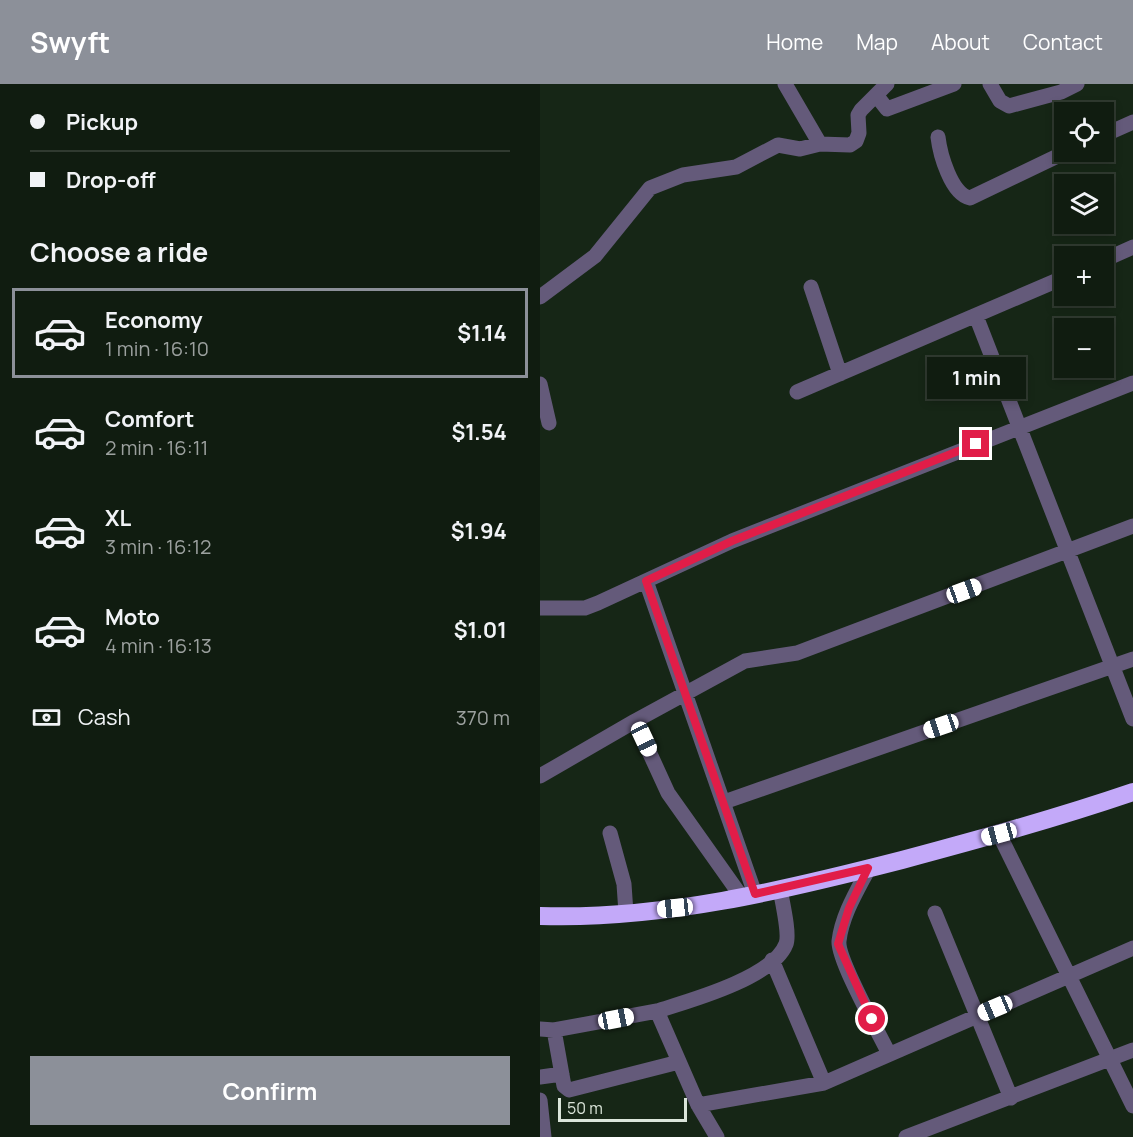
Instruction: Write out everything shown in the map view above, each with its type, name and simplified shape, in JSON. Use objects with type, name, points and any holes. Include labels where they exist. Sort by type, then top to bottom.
[{"type":"highway","points":[[540,916],[626,913],[780,889],[999,834],[1133,792]]},
{"type":"street","points":[[784,84],[820,144]]},
{"type":"street","points":[[882,89],[887,109],[954,84]]},
{"type":"street","points":[[990,84],[1000,101],[1009,106],[1061,92],[1077,84]]},
{"type":"street","points":[[540,297],[595,256],[650,188],[683,175],[736,167],[778,145],[800,149],[820,144],[850,145],[856,141],[859,133],[858,116],[882,89]]},
{"type":"street","points":[[1114,131],[1133,123]]},
{"type":"street","points":[[938,137],[940,151],[949,174],[960,192],[970,198],[1054,158]]},
{"type":"street","points":[[1114,256],[1133,247]]},
{"type":"street","points":[[797,392],[1054,282]]},
{"type":"street","points":[[811,287],[840,374]]},
{"type":"street","points":[[976,316],[1133,719]]},
{"type":"street","points":[[540,608],[585,608],[732,541],[1133,383]]},
{"type":"street","points":[[540,384],[549,423]]},
{"type":"street","points":[[540,776],[745,661],[797,653],[1133,526]]},
{"type":"street","points":[[646,581],[724,802],[748,895]]},
{"type":"street","points":[[724,802],[1133,659]]},
{"type":"street","points":[[635,722],[671,798],[748,895]]},
{"type":"street","points":[[610,832],[624,884],[626,913]]},
{"type":"street","points":[[999,834],[1133,1106]]},
{"type":"street","points":[[868,868],[849,908],[838,944],[889,1054]]},
{"type":"street","points":[[679,1062],[569,1090],[564,1086],[547,1030],[657,1011],[735,985],[772,960],[781,952],[787,940],[780,889]]},
{"type":"street","points":[[935,913],[1011,1098]]},
{"type":"street","points":[[698,1105],[824,1083],[1133,948]]},
{"type":"street","points":[[772,960],[824,1083]]},
{"type":"street","points":[[657,1011],[698,1105],[717,1137]]},
{"type":"street","points":[[906,1137],[1133,1050]]},
{"type":"street","points":[[540,1077],[561,1074]]},
{"type":"street","points":[[540,1100],[544,1137]]},
{"type":"route","points":[[872,1019],[838,944],[849,908],[868,868],[755,894],[646,581],[732,541],[976,444]]}]
